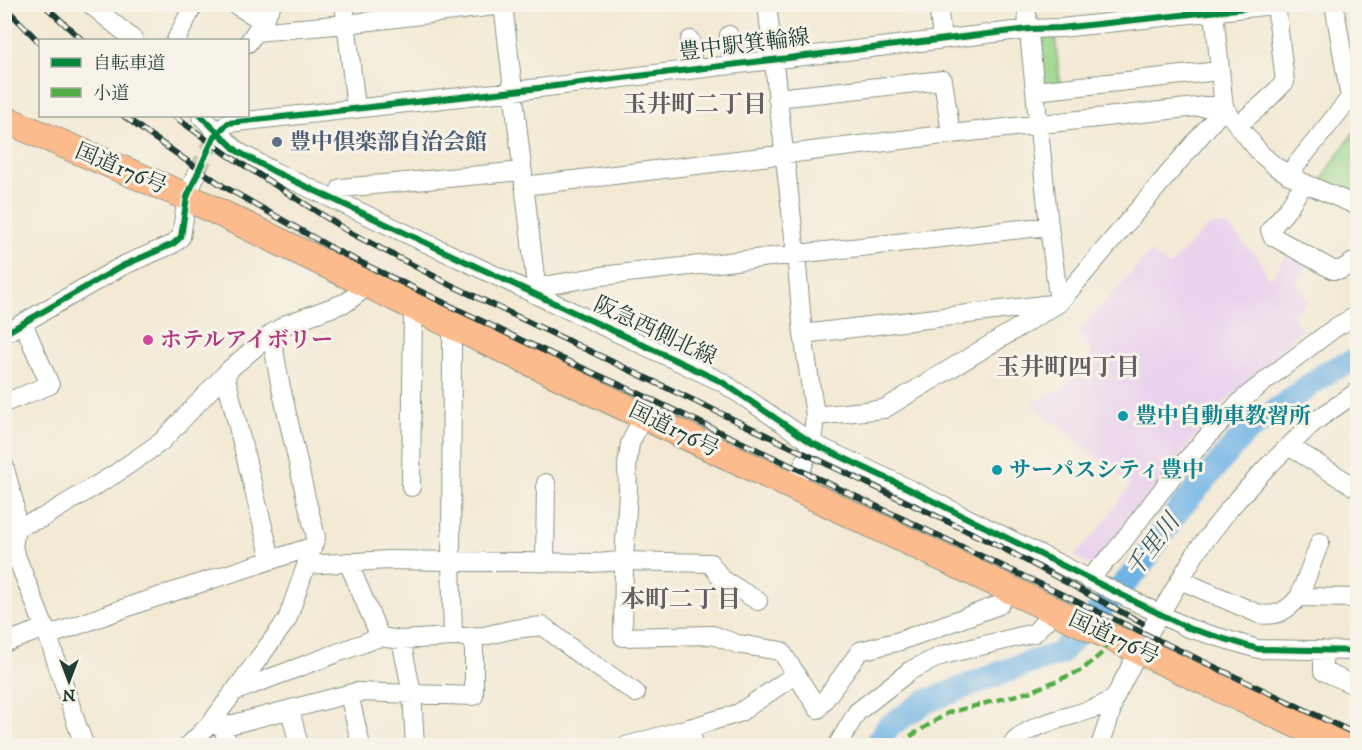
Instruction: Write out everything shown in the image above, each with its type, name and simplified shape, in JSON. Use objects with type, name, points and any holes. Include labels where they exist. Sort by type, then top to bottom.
[{"type":"highway","name":"国道176号","points":[[4,119],[191,186],[369,285],[412,306],[1343,746]]},
{"type":"street","points":[[90,4],[133,39]]},
{"type":"street","points":[[176,39],[194,4]]},
{"type":"street","points":[[234,4],[256,32]]},
{"type":"street","points":[[256,32],[272,4]]},
{"type":"street","points":[[344,4],[356,108]]},
{"type":"street","points":[[767,4],[803,334],[815,416],[812,443],[794,488]]},
{"type":"street","points":[[938,4],[942,39]]},
{"type":"street","points":[[1026,4],[1059,303]]},
{"type":"street","points":[[1288,175],[1350,98],[1334,4]]},
{"type":"street","points":[[256,32],[346,24],[436,8],[503,5],[537,294]]},
{"type":"street","points":[[1238,125],[1285,82],[1280,5]]},
{"type":"street","name":"豊中駅箕輪線","points":[[216,135],[228,123],[1029,29],[1061,28],[1280,5]]},
{"type":"street","points":[[1214,12],[1224,106],[1238,125],[1261,154],[1288,175],[1358,206]]},
{"type":"street","points":[[729,35],[732,64]]},
{"type":"street","points":[[690,40],[693,69]]},
{"type":"street","points":[[1035,91],[1219,71]]},
{"type":"street","points":[[777,98],[943,80],[951,134]]},
{"type":"street","points":[[334,200],[341,188],[523,178],[784,154],[1038,124],[1224,106]]},
{"type":"street","points":[[815,416],[884,409],[1059,303],[1224,106]]},
{"type":"street","name":"阪急西側北線","points":[[204,117],[216,135],[237,151],[273,171],[722,382],[812,443],[1160,614]]},
{"type":"street","points":[[1304,183],[1287,210],[1269,230],[1272,236],[1333,270],[1341,270],[1358,259]]},
{"type":"street","points":[[5,332],[122,266],[173,244],[181,237],[191,186]]},
{"type":"street","points":[[537,294],[544,286],[602,276],[1049,226]]},
{"type":"street","points":[[16,527],[42,518],[115,474],[161,442],[225,374],[271,334],[287,324],[346,302],[369,285]]},
{"type":"street","points":[[803,334],[1059,303]]},
{"type":"street","points":[[411,487],[412,306]]},
{"type":"street","points":[[1091,580],[1191,455],[1243,399],[1336,327],[1358,315]]},
{"type":"street","points":[[4,404],[50,385],[23,323]]},
{"type":"street","points":[[453,637],[452,338],[456,327]]},
{"type":"street","points":[[216,725],[233,692],[286,620],[316,537],[280,383],[271,334]]},
{"type":"street","points":[[225,374],[271,559]]},
{"type":"street","points":[[1100,746],[1114,699],[1139,650],[1197,552],[1230,508],[1266,468],[1314,422],[1353,400]]},
{"type":"street","points":[[643,415],[630,444],[627,465],[623,637],[713,635],[737,645],[781,651],[818,709],[860,651],[900,641],[999,605],[1010,590]]},
{"type":"street","points":[[1289,446],[1358,489]]},
{"type":"street","points":[[4,465],[14,502],[16,527],[9,550],[47,632],[86,746]]},
{"type":"street","points":[[545,562],[546,483]]},
{"type":"street","points":[[1180,580],[1259,614],[1271,616],[1291,607],[1299,597],[1320,542]]},
{"type":"street","points":[[4,643],[47,632],[305,549],[308,562]]},
{"type":"street","points":[[308,562],[388,560],[710,563],[722,579],[758,602]]},
{"type":"street","points":[[348,562],[380,637]]},
{"type":"street","points":[[1299,597],[1358,598]]},
{"type":"street","points":[[837,746],[857,712],[911,670],[943,655],[1034,633],[1058,612]]},
{"type":"street","points":[[1160,614],[1188,628],[1258,649],[1358,651]]},
{"type":"street","points":[[233,692],[380,637],[400,640],[484,636],[514,629],[543,626],[580,655],[636,693]]},
{"type":"street","points":[[188,746],[216,725],[356,692],[474,696],[474,636]]},
{"type":"street","points":[[400,640],[412,693],[415,746]]},
{"type":"street","points":[[1323,650],[1323,670],[1358,687]]},
{"type":"street","points":[[626,746],[692,737],[740,713],[796,674]]},
{"type":"street","points":[[349,694],[361,746]]},
{"type":"street","points":[[1009,744],[1037,727],[1095,708],[1114,699]]},
{"type":"street","points":[[290,709],[299,746]]},
{"type":"street","points":[[216,725],[229,746]]},
{"type":"shaded area","name":"豊中自動車教習所","points":[[1214,225],[1228,226],[1259,259],[1267,276],[1273,276],[1288,252],[1309,262],[1297,282],[1309,301],[1293,315],[1301,329],[1252,382],[1230,396],[1094,566],[1074,556],[1097,532],[1130,485],[1031,403],[1063,388],[1092,355],[1078,331],[1151,252],[1169,267],[1204,230]]},
{"type":"green space","points":[[1055,35],[1060,84],[1044,86],[1035,43],[1040,37]]},
{"type":"green space","points":[[1357,128],[1357,200],[1325,187],[1323,179]]},
{"type":"waterway","name":"千里川","points":[[875,746],[889,726],[925,702],[1019,666],[1059,654],[1138,569],[1176,513],[1245,433],[1329,371],[1358,359]]},
{"type":"tunnel","points":[[196,175],[214,137]]},
{"type":"railway","points":[[43,4],[81,39]]},
{"type":"railway","points":[[4,6],[39,42]]},
{"type":"railway","points":[[125,117],[223,186],[337,251],[1358,735]]},
{"type":"railway","points":[[175,117],[228,155],[349,232],[451,285],[999,546],[1142,623]]},
{"type":"marked path","points":[[901,746],[909,737],[948,713],[1032,691],[1082,670],[1102,653],[1112,638]]},
{"type":"cycle path","points":[[4,334],[122,266],[173,244],[181,237],[187,197],[214,137],[228,123],[1029,29],[1061,28],[1283,4]]},
{"type":"cycle path","points":[[202,117],[237,151],[273,171],[722,382],[812,443],[1188,628],[1258,649],[1358,651]]},
{"type":"place","name":"豊中倶楽部自治会館","points":[[277,142]]},
{"type":"place","name":"ホテルアイボリー","points":[[148,340]]},
{"type":"place","name":"豊中自動車教習所","points":[[1123,416]]},
{"type":"place","name":"サーパスシティ豊中","points":[[997,470]]},
{"type":"district","name":"玉井町二丁目","points":[[695,105]]},
{"type":"district","name":"玉井町四丁目","points":[[1068,368]]},
{"type":"district","name":"本町二丁目","points":[[681,600]]}]
